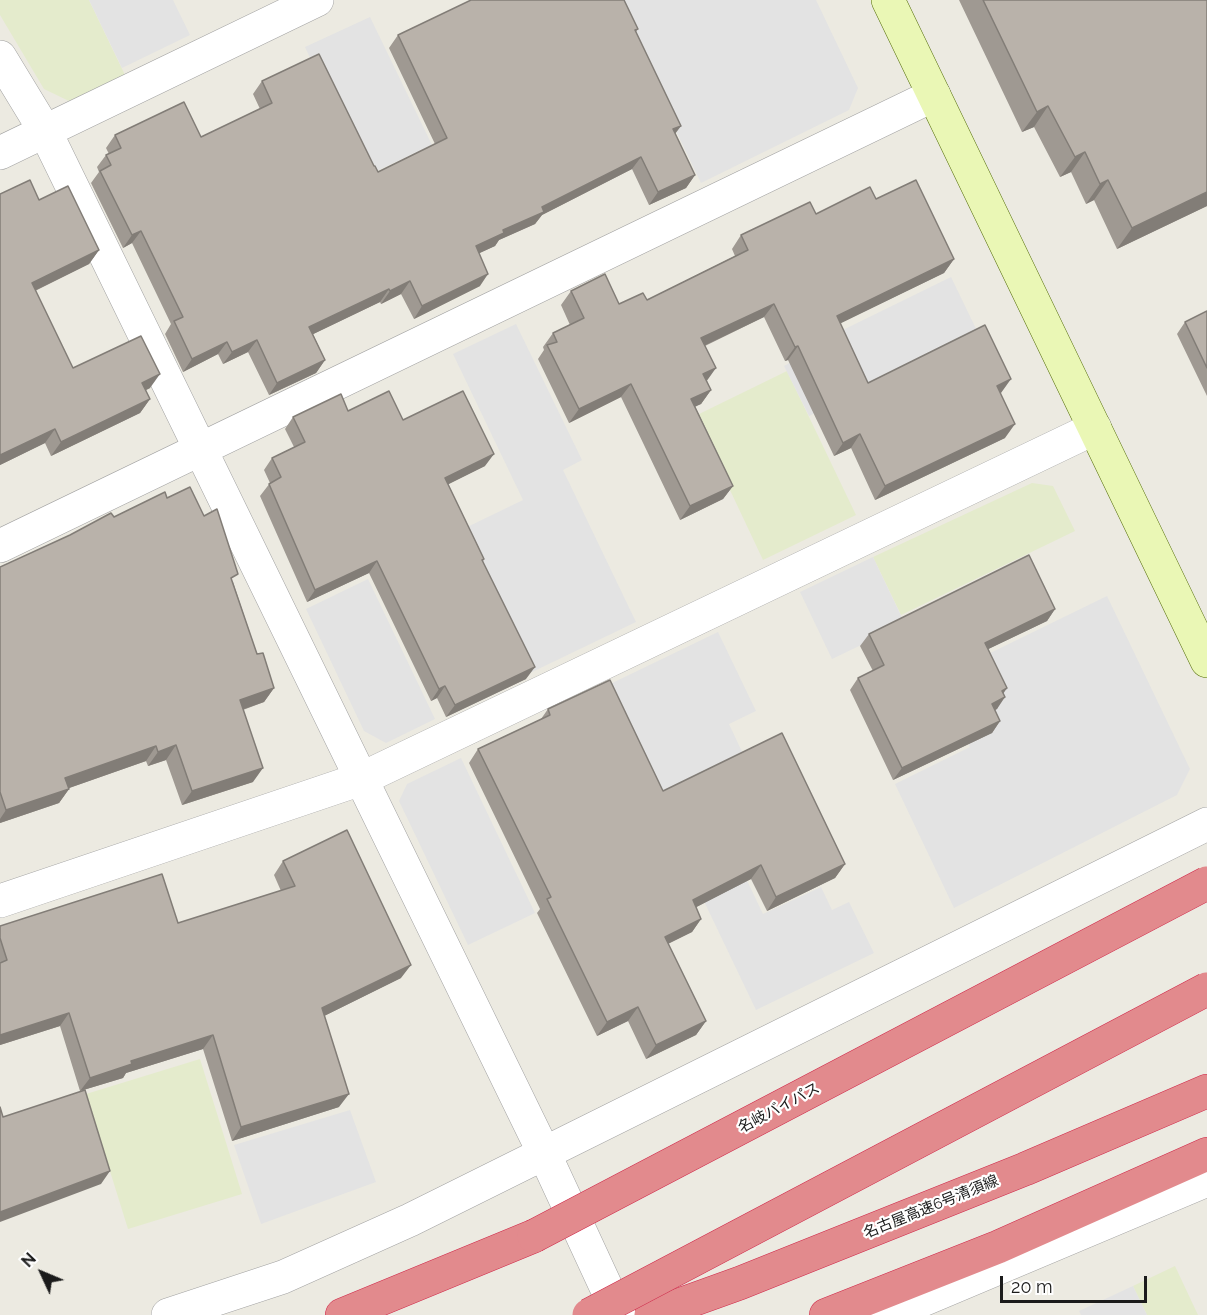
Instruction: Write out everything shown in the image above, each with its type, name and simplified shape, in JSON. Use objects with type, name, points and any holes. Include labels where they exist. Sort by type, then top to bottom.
[{"type":"highway","name":"名岐バイパス","points":[[342,1315],[534,1236],[1207,883]]},
{"type":"highway","points":[[589,1315],[1207,989]]},
{"type":"highway","name":"名古屋高速6号清須線","points":[[651,1315],[740,1283],[1003,1178],[1207,1091]]},
{"type":"highway","points":[[826,1315],[998,1247],[1207,1154]]},
{"type":"street","points":[[0,153],[317,0]]},
{"type":"street","points":[[888,0],[1207,662]]},
{"type":"street","points":[[0,57],[45,131],[544,1153],[619,1315]]},
{"type":"street","points":[[0,546],[934,95]]},
{"type":"street","points":[[0,901],[361,779],[1095,428]]},
{"type":"street","points":[[168,1315],[283,1277],[410,1220],[1207,824]]},
{"type":"street","points":[[887,1315],[1207,1180]]},
{"type":"green space","points":[[0,0],[89,0],[125,75],[69,101],[44,89],[0,15]]},
{"type":"green space","points":[[787,371],[856,515],[763,560],[695,416]]},
{"type":"green space","points":[[1032,483],[1053,486],[1075,531],[901,615],[873,557]]},
{"type":"green space","points":[[200,1059],[242,1194],[128,1229],[86,1094]]},
{"type":"green space","points":[[1175,1266],[1198,1315],[1147,1315],[1133,1286]]},
{"type":"shaded area","points":[[89,0],[173,0],[190,35],[122,68]]},
{"type":"shaded area","points":[[613,0],[816,0],[858,88],[849,110],[701,183]]},
{"type":"shaded area","points":[[370,17],[432,145],[366,176],[305,47]]},
{"type":"shaded area","points":[[951,277],[979,335],[809,416],[784,366],[806,354],[804,349]]},
{"type":"shaded area","points":[[516,324],[582,460],[563,470],[636,622],[528,674],[459,531],[523,500],[453,354]]},
{"type":"shaded area","points":[[873,557],[905,624],[832,659],[800,592]]},
{"type":"shaded area","points":[[368,579],[435,719],[386,743],[364,731],[306,609]]},
{"type":"shaded area","points":[[1107,596],[1190,769],[1177,795],[954,908],[895,784],[970,747],[937,679]]},
{"type":"shaded area","points":[[718,632],[756,711],[729,724],[744,756],[698,778],[763,914],[821,887],[832,910],[849,902],[874,953],[756,1010],[602,688]]},
{"type":"shaded area","points":[[461,758],[535,913],[468,945],[399,801],[407,784]]},
{"type":"shaded area","points":[[350,1110],[376,1182],[261,1224],[234,1145]]},
{"type":"shaded area","points":[[1133,1286],[1147,1315],[1081,1315],[1079,1311]]},
{"type":"building","points":[[471,0],[624,0],[638,29],[635,30],[681,126],[673,129],[695,175],[658,192],[641,157],[542,207],[544,212],[503,230],[504,233],[476,246],[488,274],[422,306],[410,281],[309,327],[325,360],[277,383],[257,340],[232,352],[227,342],[192,359],[174,321],[183,317],[141,231],[132,235],[100,171],[111,165],[106,155],[121,148],[115,135],[184,102],[201,137],[272,103],[262,81],[319,54],[378,172],[447,138],[398,35]]},
{"type":"building","points":[[983,0],[1207,0],[1207,192],[1132,228],[1108,180],[1100,184],[1085,152],[1075,157],[1048,106],[1037,112]]},
{"type":"building","points":[[30,180],[39,200],[68,186],[99,250],[32,283],[73,368],[141,336],[160,374],[142,383],[150,399],[61,442],[55,429],[0,455],[0,194]]},
{"type":"building","points":[[916,180],[954,259],[837,316],[868,383],[985,325],[1011,379],[997,386],[1015,424],[885,486],[860,434],[843,443],[798,346],[795,347],[774,304],[701,338],[716,368],[703,374],[711,390],[691,399],[733,486],[690,506],[631,384],[579,409],[547,345],[557,342],[553,333],[584,318],[571,291],[605,274],[619,304],[643,293],[647,300],[748,250],[741,235],[810,202],[816,214],[870,187],[876,199]]},
{"type":"building","points":[[1207,311],[1207,368],[1185,322]]},
{"type":"building","points":[[389,391],[403,420],[463,391],[494,454],[445,478],[484,559],[482,560],[535,667],[455,705],[445,686],[439,689],[377,561],[315,590],[269,484],[281,477],[272,458],[305,442],[293,417],[341,394],[348,411]]},
{"type":"building","points":[[190,487],[204,516],[217,509],[238,574],[231,578],[257,654],[263,653],[274,688],[240,700],[263,768],[192,791],[176,745],[158,752],[156,746],[65,778],[69,789],[6,810],[0,792],[0,567],[70,535],[111,513],[114,517],[165,492],[167,498]]},
{"type":"building","points":[[1029,555],[1055,609],[985,643],[1007,688],[1002,691],[1005,697],[992,704],[1000,721],[902,768],[858,678],[884,665],[869,634]]},
{"type":"building","points":[[610,680],[663,791],[782,733],[845,864],[776,897],[761,865],[693,900],[701,919],[665,937],[706,1021],[656,1045],[638,1007],[607,1022],[547,899],[551,897],[478,749],[550,715],[548,709]]},
{"type":"building","points":[[347,830],[411,965],[322,1008],[349,1094],[241,1127],[213,1035],[131,1061],[132,1064],[90,1078],[69,1013],[0,1035],[0,963],[7,960],[0,938],[0,926],[162,874],[178,923],[295,886],[283,861]]},
{"type":"building","points":[[85,1090],[110,1171],[0,1212],[0,1107],[3,1117]]}]
